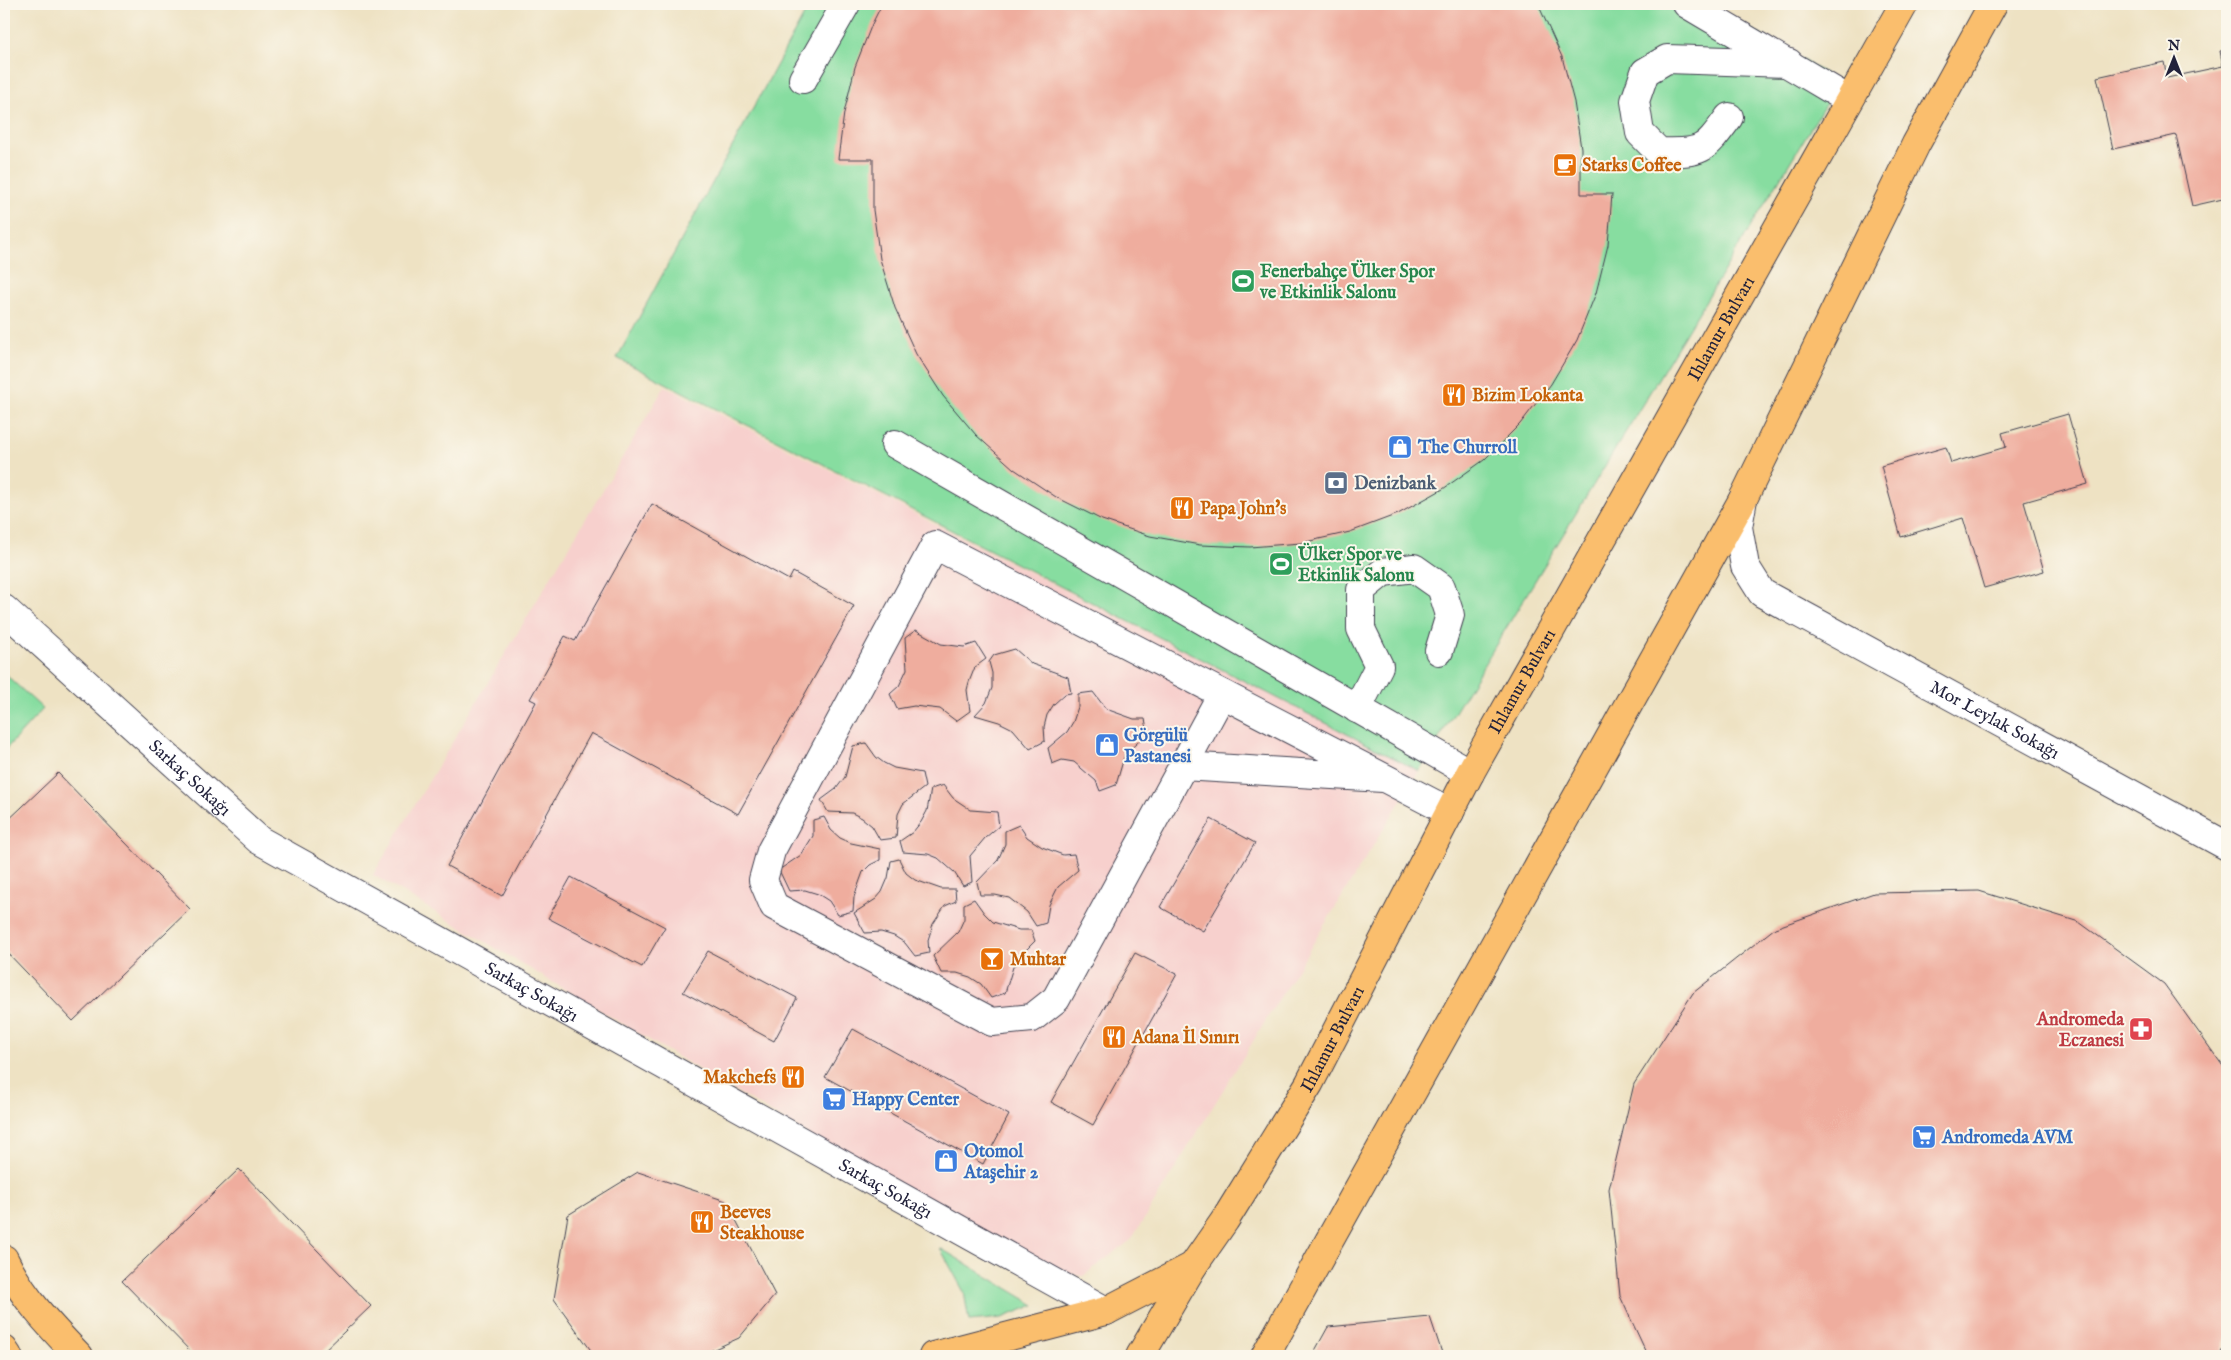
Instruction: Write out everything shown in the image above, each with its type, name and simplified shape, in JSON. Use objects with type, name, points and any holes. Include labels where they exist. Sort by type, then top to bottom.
[{"type":"main road","name":"Ihlamur Bulvarı","points":[[1140,1356],[1193,1266],[1225,1220],[1310,1084],[1470,773],[1904,4]]},
{"type":"main road","points":[[1265,1356],[1743,499],[1916,144],[1993,4]]},
{"type":"main road","points":[[4,1258],[9,1271],[43,1319],[79,1356]]},
{"type":"main road","points":[[933,1356],[1106,1310],[1193,1266]]},
{"type":"main road","points":[[4,1350],[8,1356]]},
{"type":"street","points":[[803,80],[846,4]]},
{"type":"street","points":[[1687,4],[1849,100]]},
{"type":"street","points":[[1729,116],[1708,145],[1686,153],[1659,152],[1640,133],[1635,101],[1645,72],[1666,59],[1789,63]]},
{"type":"street","points":[[895,444],[1470,773]]},
{"type":"street","name":"Mor Leylak Sokağı","points":[[1743,499],[1738,527],[1745,566],[1762,592],[2227,846]]},
{"type":"street","points":[[1222,694],[1056,999],[1032,1018],[992,1022],[774,906],[763,880],[770,851],[935,545],[1450,812]]},
{"type":"street","points":[[1357,708],[1380,666],[1360,629],[1360,590],[1382,572],[1414,568],[1441,587],[1450,616],[1439,650]]},
{"type":"street","name":"Sarkaç Sokağı","points":[[4,608],[259,840],[1106,1310]]},
{"type":"street","points":[[1183,766],[1383,778]]},
{"type":"shaded area","points":[[665,386],[1419,771],[1131,1240],[1083,1276],[1035,1270],[373,875]]},
{"type":"green space","name":"Ülker Spor ve Etkinlik Salonu","points":[[810,4],[1709,4],[1839,82],[1419,771],[617,358]]},
{"type":"green space","points":[[4,673],[43,709],[4,751]]},
{"type":"green space","points":[[940,1248],[1035,1305],[1002,1318],[969,1321],[964,1292]]},
{"type":"building","name":"Fenerbahçe Ülker Spor ve Etkinlik Salonu","points":[[882,4],[1538,4],[1562,57],[1574,102],[1581,148],[1581,194],[1612,194],[1608,245],[1596,293],[1577,340],[1551,384],[1520,424],[1484,460],[1443,489],[1398,514],[1350,532],[1301,543],[1250,547],[1200,545],[1150,536],[1102,520],[1056,497],[1014,469],[976,435],[943,396],[916,354],[895,308],[880,259],[873,210],[873,159],[838,159],[844,113],[855,67]]},
{"type":"building","points":[[2227,50],[2227,198],[2192,206],[2176,135],[2113,149],[2097,77],[2164,62],[2167,78],[2223,66],[2220,51]]},
{"type":"building","points":[[2068,414],[2088,484],[2024,502],[2044,571],[1984,588],[1963,518],[1901,537],[1881,466],[1946,447],[1951,463],[2006,447],[2002,433]]},
{"type":"building","points":[[652,504],[789,580],[793,572],[854,606],[738,814],[591,733],[502,896],[447,866],[536,702],[530,699],[565,636],[575,641]]},
{"type":"building","points":[[916,630],[941,644],[964,647],[976,643],[986,659],[975,667],[969,682],[967,690],[970,711],[956,721],[940,709],[914,706],[897,709],[890,694],[899,686],[907,669],[905,638]]},
{"type":"building","points":[[1015,649],[1032,664],[1068,677],[1071,693],[1065,694],[1054,704],[1047,715],[1044,727],[1045,741],[1030,749],[1013,729],[999,722],[975,715],[986,703],[992,688],[992,673],[989,662],[994,655]]},
{"type":"building","points":[[1093,692],[1106,709],[1134,719],[1145,719],[1148,733],[1125,754],[1116,785],[1100,791],[1096,781],[1074,762],[1062,760],[1052,764],[1048,748],[1067,732],[1073,722],[1078,707],[1078,694]]},
{"type":"building","points":[[866,743],[876,757],[884,763],[894,768],[922,773],[925,787],[903,804],[898,814],[896,838],[880,840],[872,826],[862,818],[852,813],[828,812],[821,800],[836,789],[845,777],[853,746]]},
{"type":"building","points":[[58,773],[190,909],[73,1021],[4,949],[4,824]]},
{"type":"building","points":[[943,785],[953,798],[971,810],[997,812],[999,826],[985,838],[970,856],[972,882],[963,886],[954,872],[938,858],[928,854],[903,852],[900,841],[913,832],[921,822],[927,811],[931,789]]},
{"type":"building","points":[[824,817],[831,830],[840,838],[851,843],[880,849],[880,860],[870,865],[863,872],[854,897],[853,911],[838,915],[829,901],[818,894],[805,890],[789,891],[779,870],[801,855],[813,836],[813,820]]},
{"type":"building","points":[[1211,819],[1255,843],[1203,931],[1160,907]]},
{"type":"building","points":[[1019,825],[1027,837],[1042,847],[1063,855],[1074,854],[1078,870],[1058,887],[1049,905],[1046,923],[1036,926],[1027,912],[1009,898],[995,895],[980,895],[977,882],[998,860],[1005,844],[1005,831]]},
{"type":"building","points":[[899,859],[906,873],[915,880],[941,889],[955,889],[956,901],[945,906],[933,924],[928,940],[929,953],[915,956],[905,943],[894,936],[881,932],[865,933],[854,913],[876,899],[882,892],[888,878],[891,861]]},
{"type":"building","points":[[571,877],[665,927],[642,967],[548,918]]},
{"type":"building","name":"Andromeda AVM","points":[[1979,891],[2079,922],[2164,984],[2225,1069],[2227,1077],[2227,1338],[2220,1356],[1648,1356],[1620,1296],[1609,1189],[1634,1084],[1693,993],[1775,928],[1874,893]]},
{"type":"building","points":[[974,899],[993,922],[1019,930],[1031,930],[1035,941],[1021,955],[1013,967],[1005,993],[991,998],[981,984],[970,977],[957,973],[941,973],[933,956],[958,932],[964,919],[964,904]]},
{"type":"building","points":[[708,951],[797,998],[774,1041],[683,992]]},
{"type":"building","points":[[1135,953],[1177,974],[1093,1125],[1051,1102]]},
{"type":"building","points":[[853,1029],[1009,1115],[983,1164],[825,1077]]},
{"type":"building","points":[[239,1169],[371,1306],[319,1356],[195,1356],[122,1281]]},
{"type":"building","points":[[638,1172],[726,1201],[775,1295],[739,1338],[699,1356],[595,1356],[554,1299],[568,1215]]},
{"type":"building","points":[[1430,1317],[1443,1356],[1312,1356],[1328,1327]]},
{"type":"place","name":"Starks Coffee","points":[[1565,165]]},
{"type":"place","name":"Fenerbahçe Ülker Spor ve Etkinlik Salonu","points":[[1243,281]]},
{"type":"place","name":"Bizim Lokanta","points":[[1454,395]]},
{"type":"place","name":"The Churroll","points":[[1400,447]]},
{"type":"place","name":"Denizbank","points":[[1336,483]]},
{"type":"place","name":"Papa John's","points":[[1182,508]]},
{"type":"place","name":"Ülker Spor ve Etkinlik Salonu","points":[[1281,564]]},
{"type":"place","name":"Görgülü Pastanesi","points":[[1107,745]]},
{"type":"place","name":"Muhtar","points":[[992,959]]},
{"type":"place","name":"Andromeda Eczanesi","points":[[2141,1029]]},
{"type":"place","name":"Adana İl Sınırı","points":[[1114,1037]]},
{"type":"place","name":"Makchefs","points":[[793,1077]]},
{"type":"place","name":"Happy Center","points":[[834,1099]]},
{"type":"place","name":"Andromeda AVM","points":[[1924,1137]]},
{"type":"place","name":"Otomol Ataşehir 2","points":[[946,1161]]},
{"type":"place","name":"Beeves Steakhouse","points":[[702,1222]]}]
